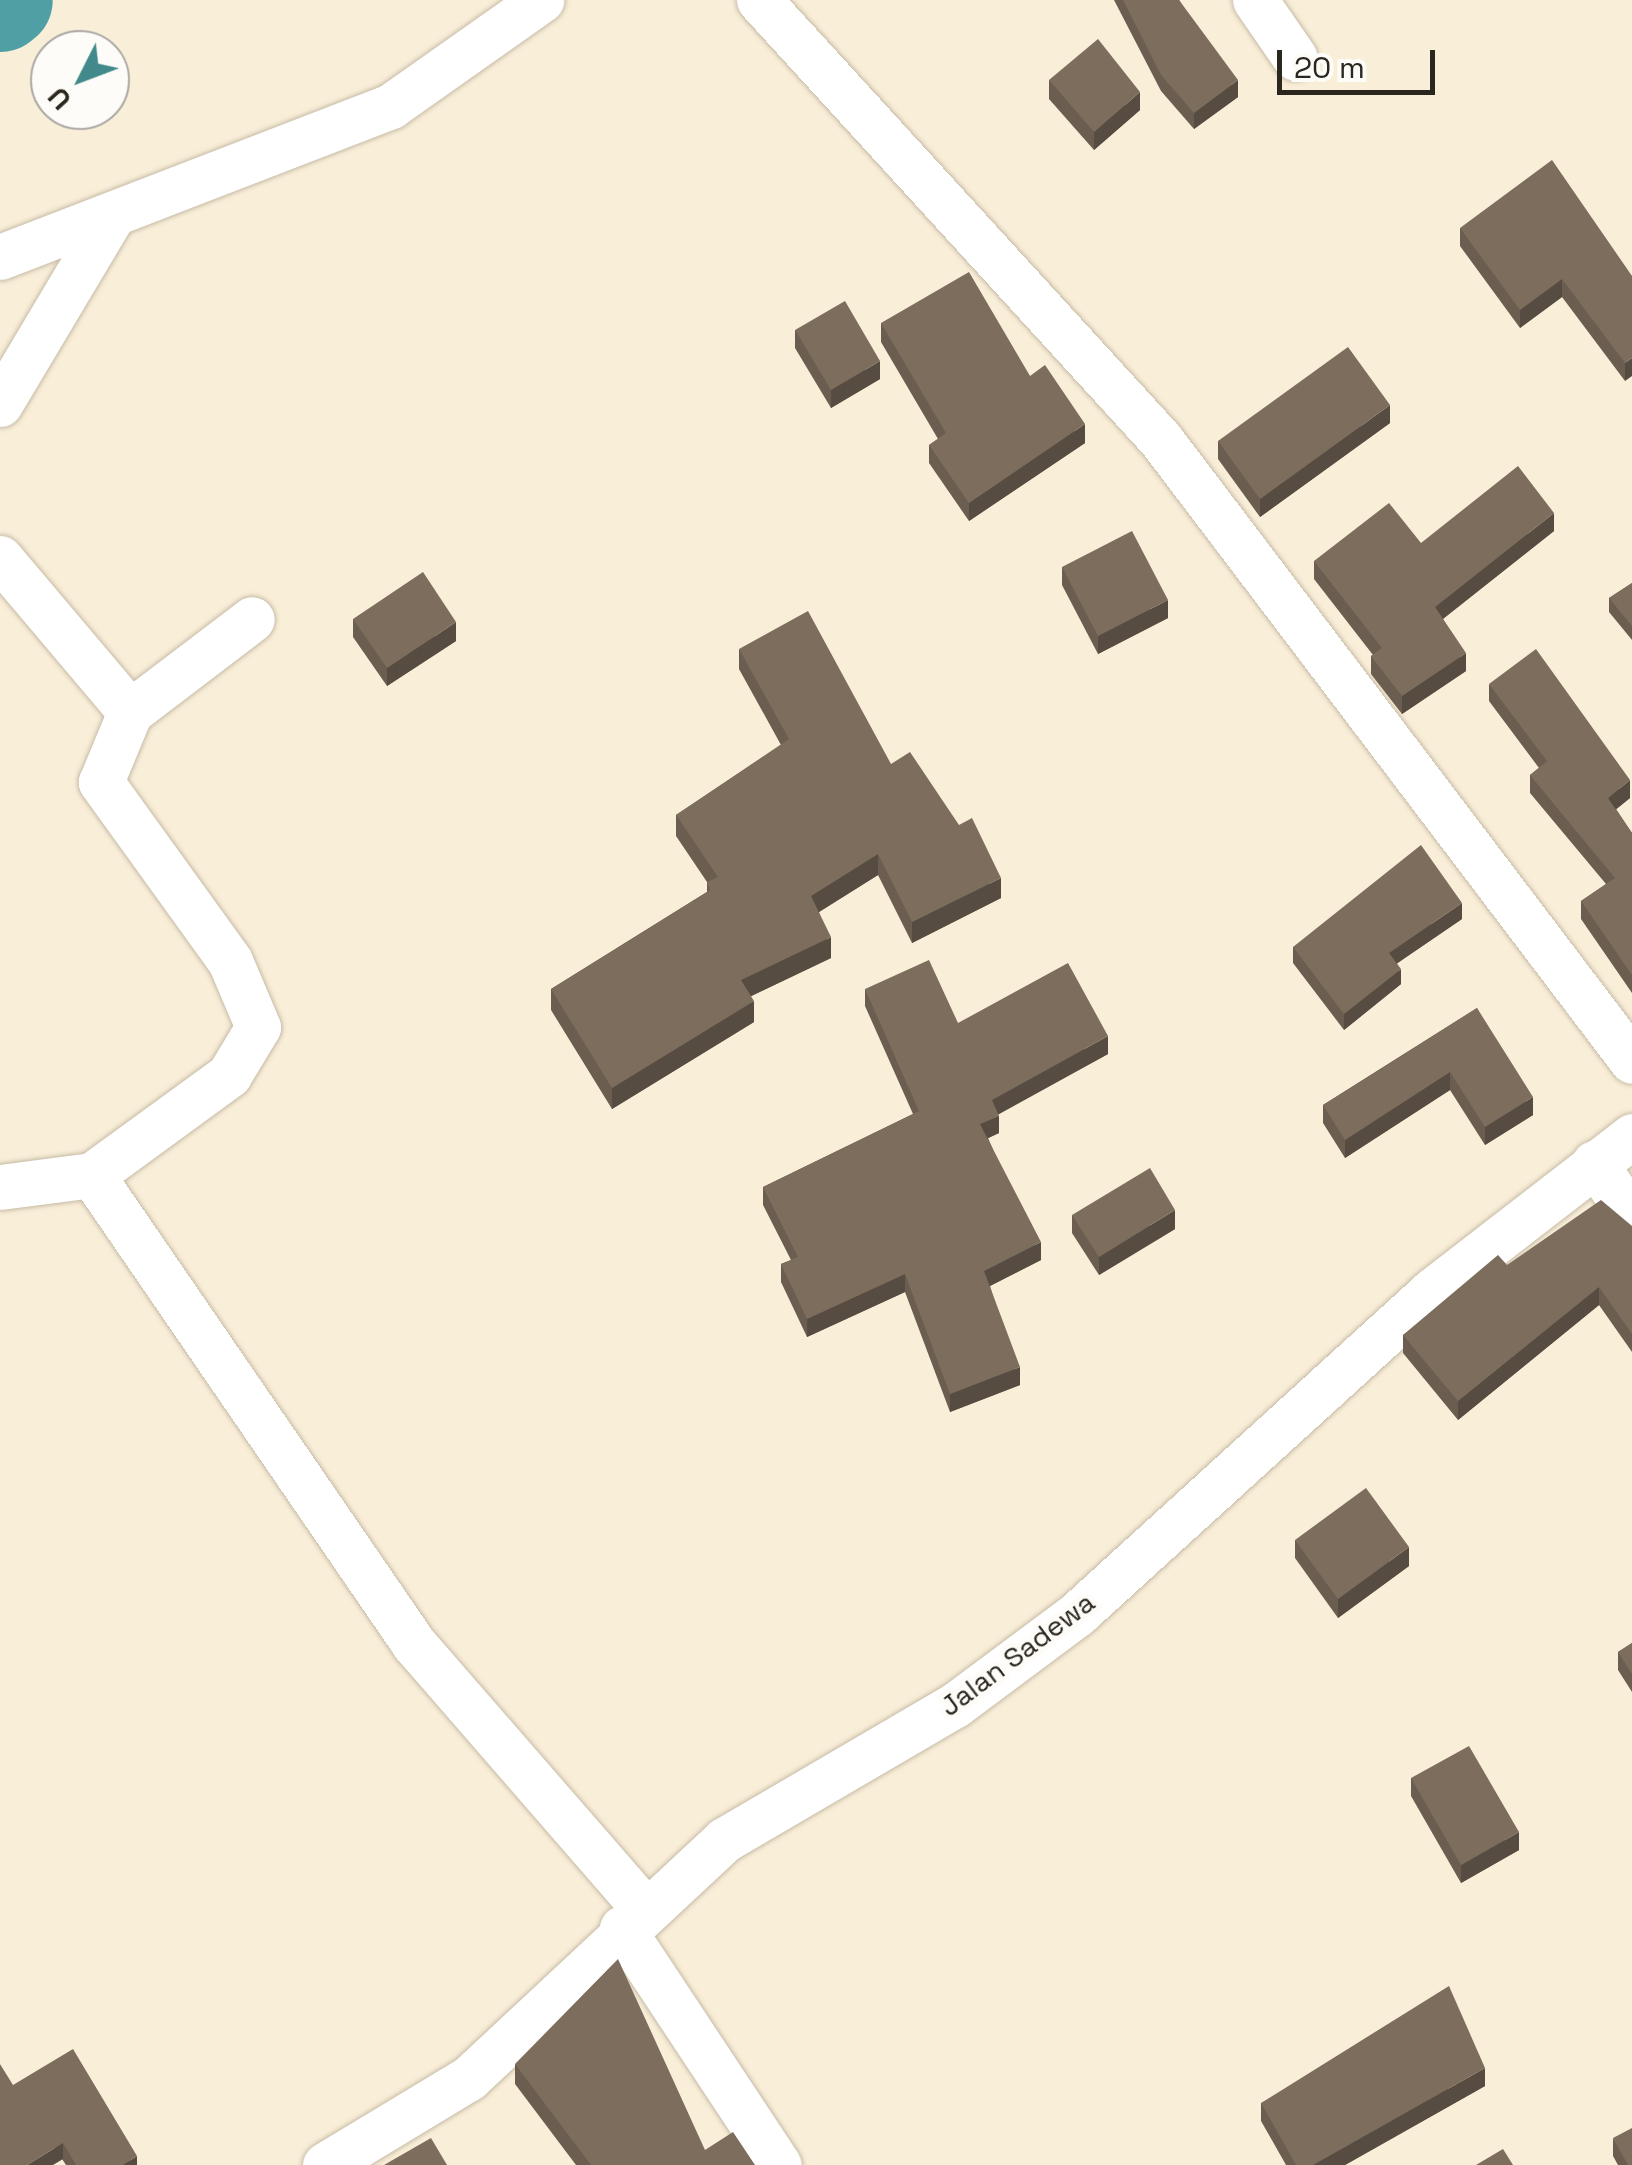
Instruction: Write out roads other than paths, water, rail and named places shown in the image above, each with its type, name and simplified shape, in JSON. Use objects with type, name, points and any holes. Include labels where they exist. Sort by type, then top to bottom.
[{"type":"street","points":[[0,257],[390,106],[541,0]]},
{"type":"street","points":[[759,0],[1161,440],[1627,1054]]},
{"type":"street","points":[[1255,0],[1295,58]]},
{"type":"street","points":[[0,404],[112,216]]},
{"type":"street","points":[[0,558],[130,712]]},
{"type":"street","points":[[0,1188],[92,1175],[229,1075],[258,1027],[230,961],[108,802],[106,758],[130,712],[252,619]]},
{"type":"street","name":"Jalan Sadewa","points":[[325,2165],[469,2078],[620,1893],[724,1840],[955,1705],[1077,1614],[1433,1290],[1632,1136]]},
{"type":"street","points":[[1594,1162],[1632,1216]]},
{"type":"street","points":[[92,1175],[414,1644],[620,1893],[779,2165]]},
{"type":"waterway","points":[[0,4],[5,0]]}]
